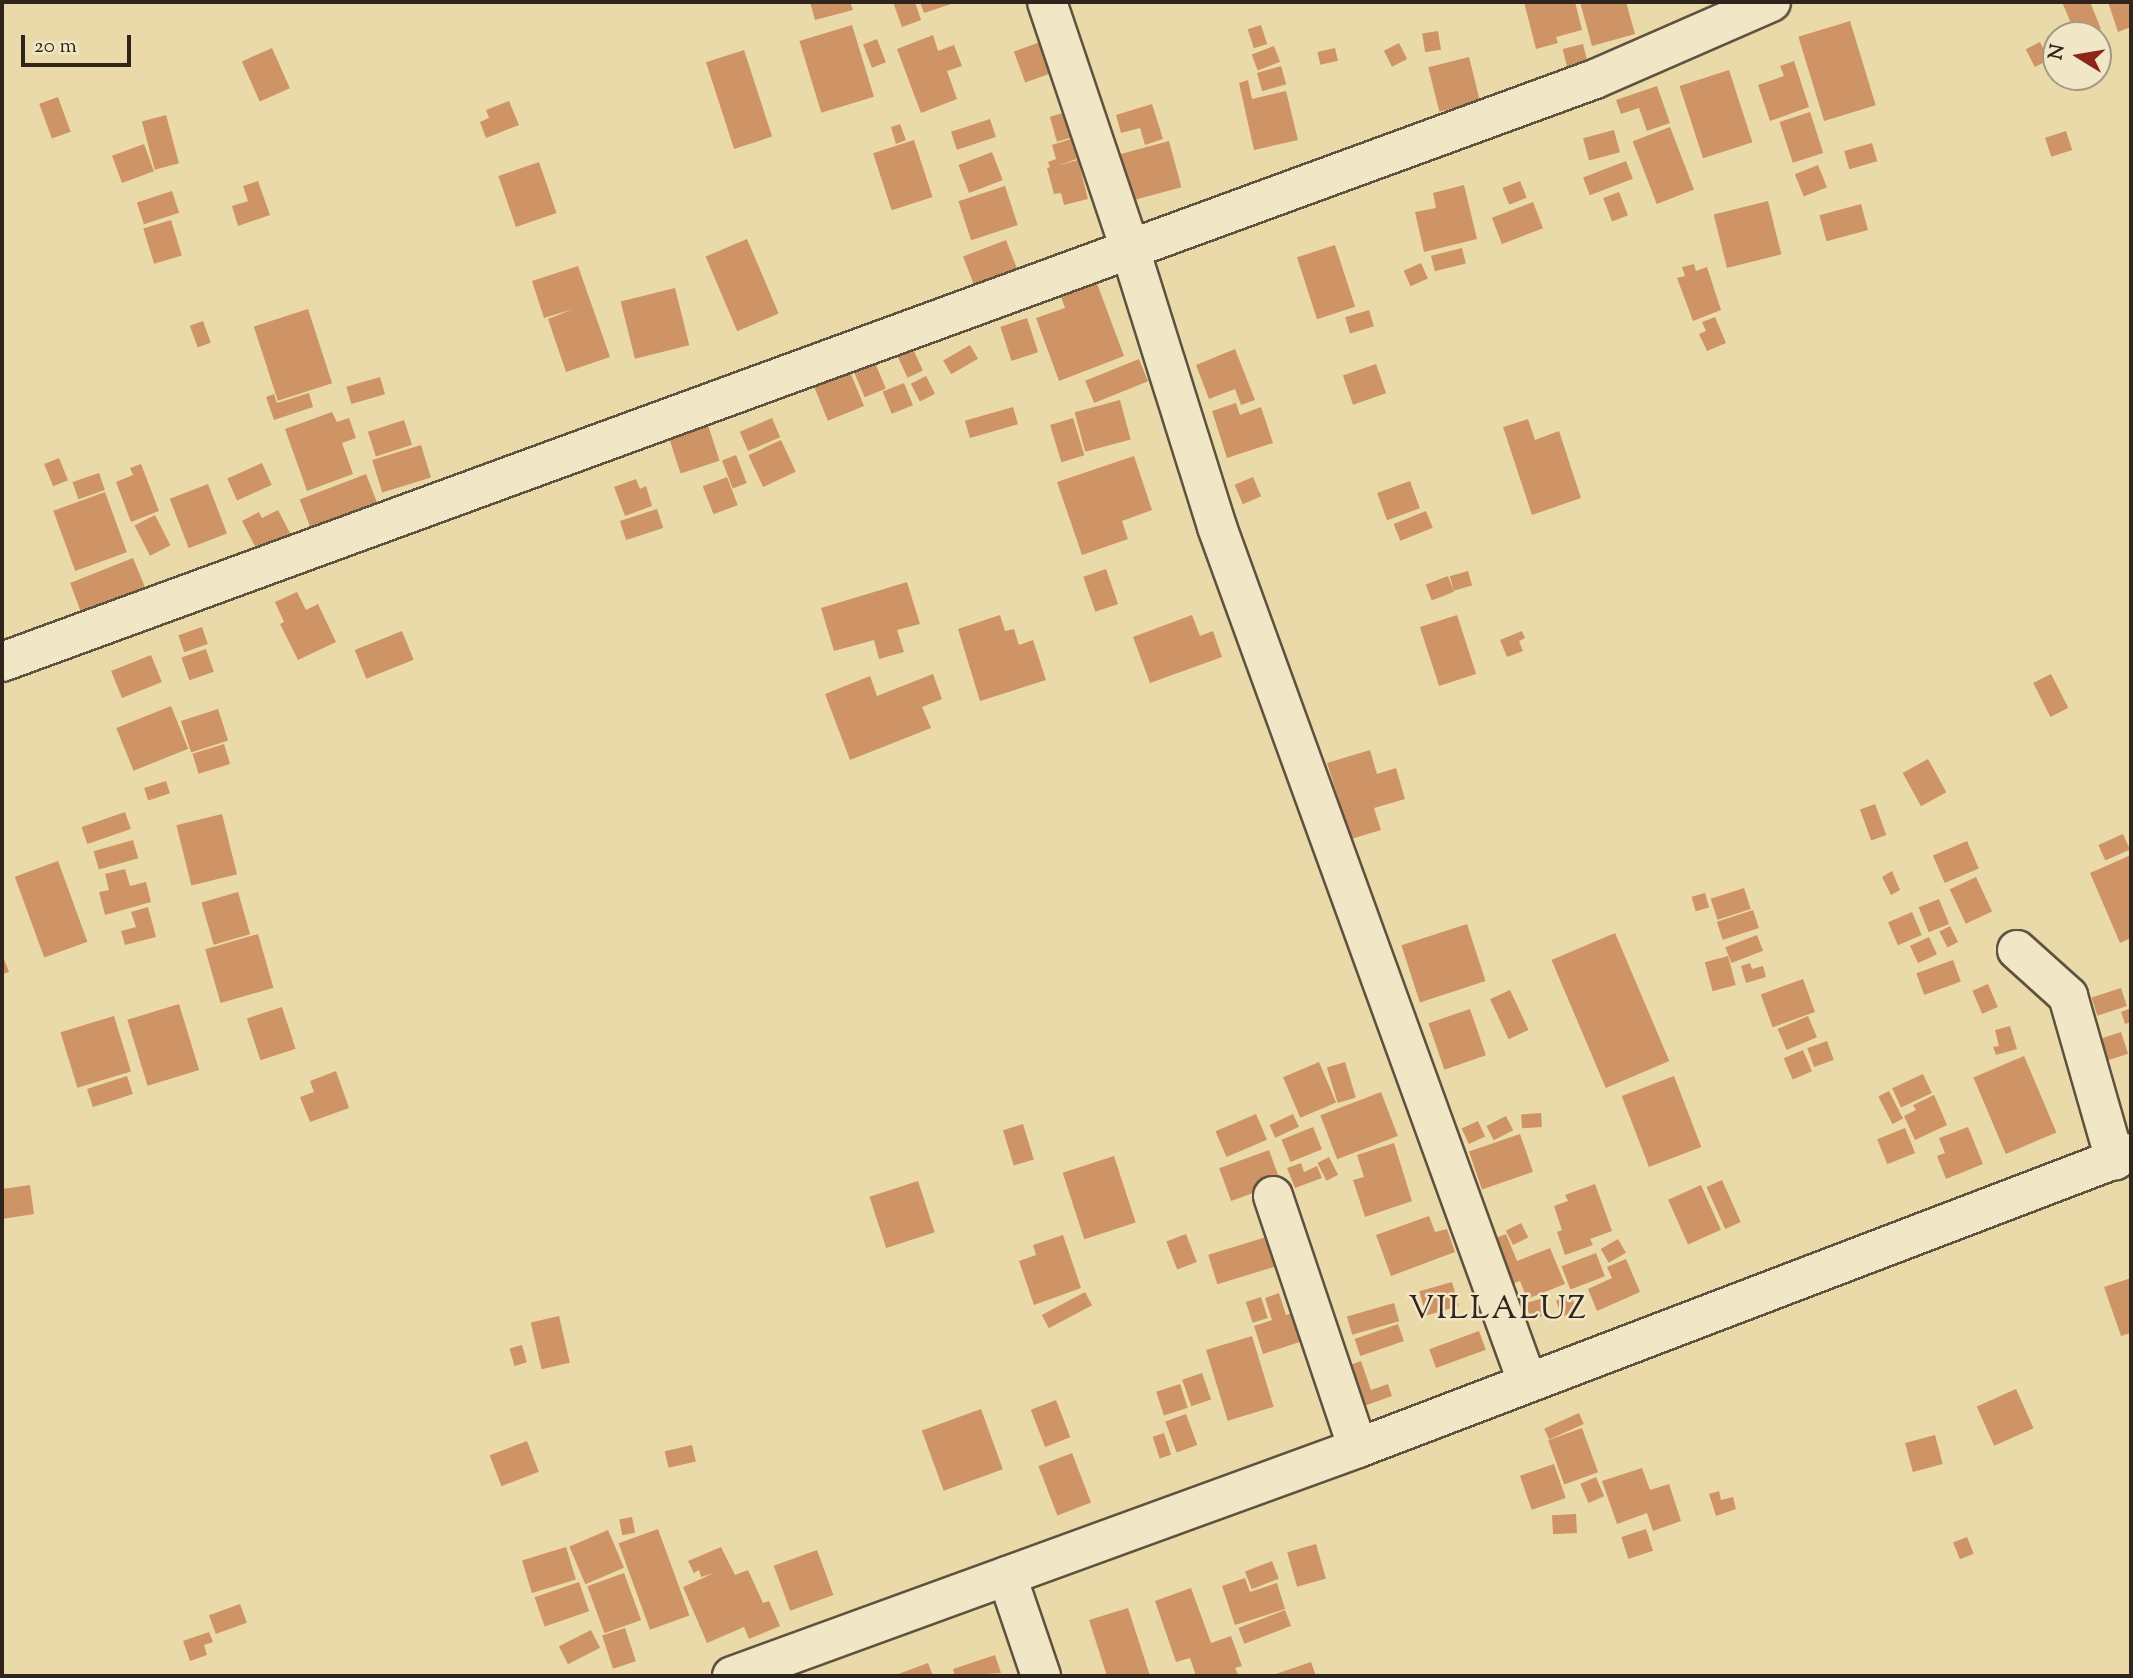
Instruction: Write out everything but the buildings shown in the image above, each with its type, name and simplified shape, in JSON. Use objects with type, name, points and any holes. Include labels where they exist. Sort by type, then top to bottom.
[{"type":"street","points":[[1047,2],[1130,249],[1217,527],[1527,1381]]},
{"type":"street","points":[[2,662],[1595,79],[1771,2]]},
{"type":"street","points":[[732,1676],[1358,1448],[1527,1381],[2123,1156],[2068,996],[2017,950]]},
{"type":"street","points":[[1273,1196],[1358,1448]]},
{"type":"street","points":[[1007,1576],[1041,1676]]},
{"type":"district","name":"VILLALUZ","points":[[1498,1310]]}]
